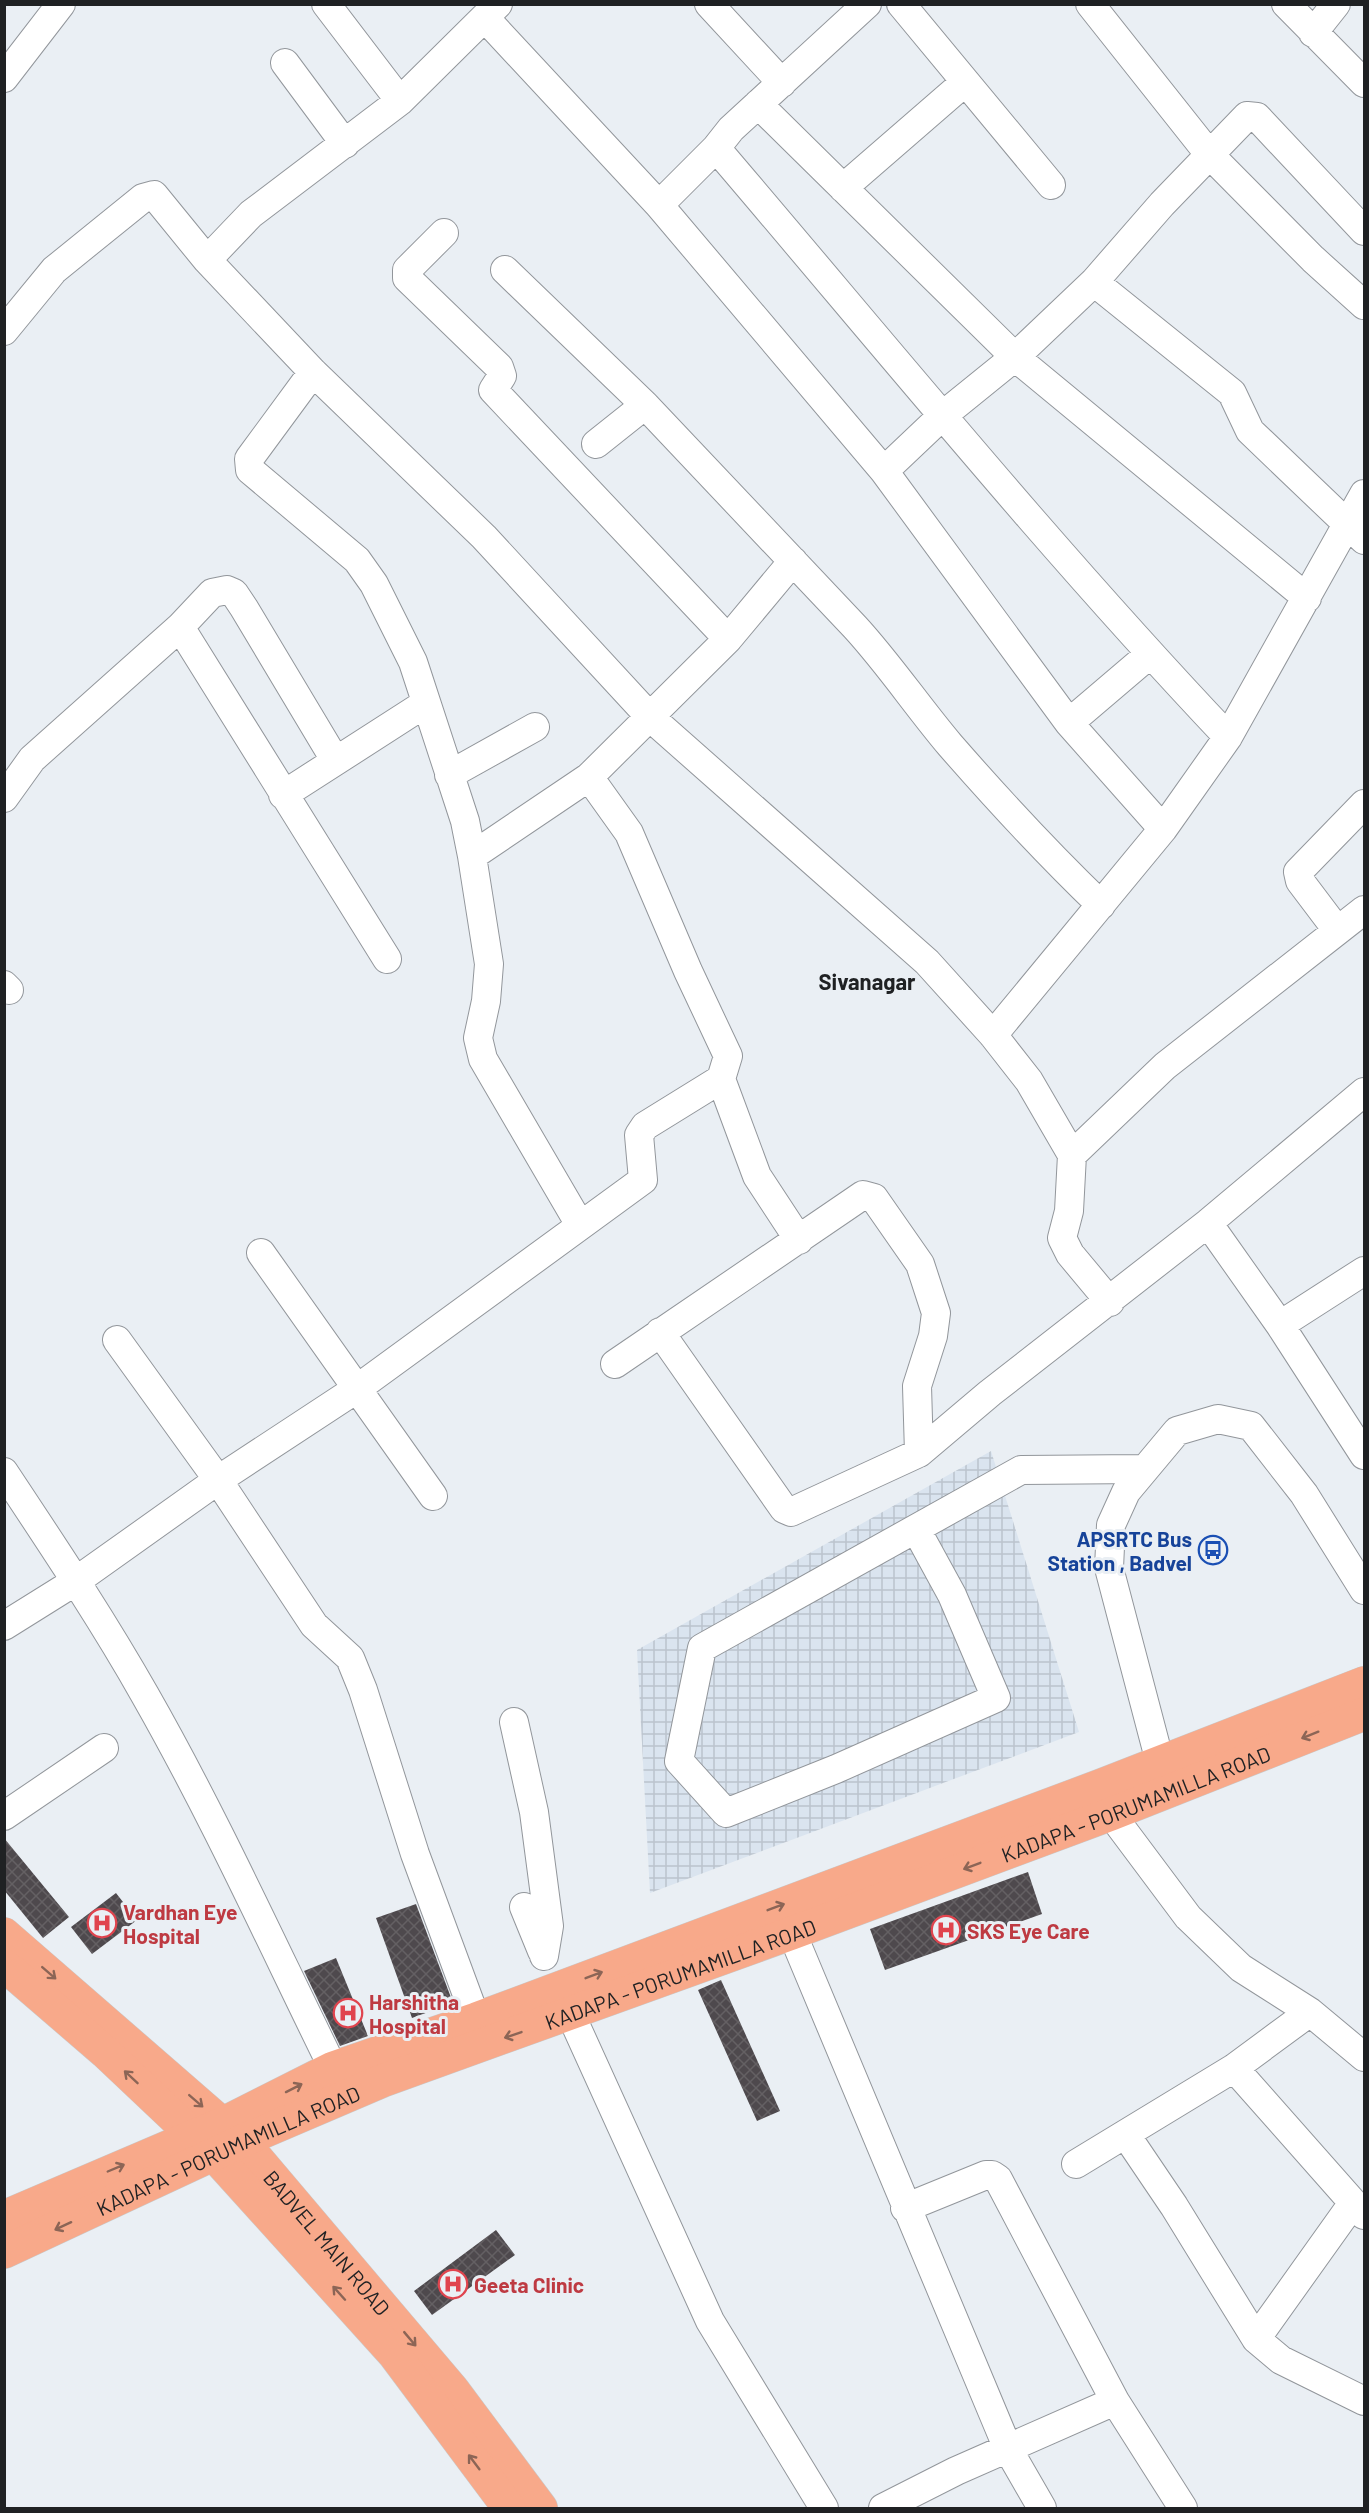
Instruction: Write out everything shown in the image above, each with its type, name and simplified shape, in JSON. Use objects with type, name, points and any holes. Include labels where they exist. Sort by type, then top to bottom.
[{"type":"main road","points":[[4,2217],[218,2139],[333,2068],[476,2019],[561,2003],[1160,1762],[1365,1683]]},
{"type":"main road","name":"KADAPA - PORUMAMILLA ROAD","points":[[4,2252],[218,2139],[382,2081],[561,2003],[792,1934],[1111,1814],[1365,1714]]},
{"type":"main road","name":"BADVEL MAIN ROAD","points":[[4,1934],[218,2139],[453,2390],[541,2508]]},
{"type":"main road","name":"BADVEL MAIN ROAD","points":[[4,1965],[105,2052],[218,2139],[394,2354],[509,2508]]},
{"type":"street","points":[[4,78],[61,4]]},
{"type":"street","points":[[326,4],[400,101]]},
{"type":"street","points":[[709,4],[782,82]]},
{"type":"street","points":[[901,4],[963,82],[1051,185]]},
{"type":"street","points":[[1090,4],[1209,154],[1313,259],[1365,305]]},
{"type":"street","points":[[1286,4],[1365,83]]},
{"type":"street","points":[[1313,33],[1336,4]]},
{"type":"street","points":[[659,205],[716,148],[731,129],[857,7]]},
{"type":"street","points":[[207,260],[251,214],[400,101],[492,11],[884,471],[1009,637],[1069,723],[1163,829]]},
{"type":"street","points":[[285,63],[345,144]]},
{"type":"street","points":[[843,188],[963,82]]},
{"type":"street","points":[[758,104],[1015,357],[1307,598]]},
{"type":"street","points":[[884,471],[942,416],[1015,357],[1094,282],[1209,154],[1247,116],[1257,117],[1365,231]]},
{"type":"street","points":[[716,148],[942,416],[1150,654],[1228,737]]},
{"type":"street","points":[[4,331],[54,270],[143,198],[154,195],[207,260],[313,372],[484,537],[651,718],[919,955],[993,1035],[1029,1081],[1072,1155],[1069,1211],[1062,1238],[1070,1254],[1110,1302]]},
{"type":"street","points":[[444,233],[407,270],[407,278],[499,367],[502,376],[493,390],[728,639]]},
{"type":"street","points":[[506,270],[645,405],[883,657],[949,744],[1063,868],[1101,905]]},
{"type":"street","points":[[1094,282],[1232,393],[1250,432],[1356,533]]},
{"type":"street","points":[[313,372],[249,459],[250,470],[357,560],[374,584],[413,662],[465,821],[472,856],[489,964],[486,1001],[478,1038],[483,1059],[580,1225]]},
{"type":"street","points":[[596,444],[645,405]]},
{"type":"street","points":[[993,1035],[1163,829],[1228,737],[1307,598],[1356,533],[1365,494]]},
{"type":"street","points":[[472,856],[589,777],[651,718],[728,639],[793,561]]},
{"type":"street","points":[[4,798],[32,759],[180,627],[212,593],[227,590],[234,593],[335,760]]},
{"type":"street","points":[[180,627],[387,959]]},
{"type":"street","points":[[1069,723],[1150,654]]},
{"type":"street","points":[[283,795],[426,703]]},
{"type":"street","points":[[449,775],[535,727]]},
{"type":"street","points":[[589,777],[629,833],[688,971],[728,1056],[721,1080],[757,1176],[799,1240]]},
{"type":"street","points":[[1337,930],[1300,881],[1298,872],[1365,804]]},
{"type":"street","points":[[1072,1155],[1165,1066],[1365,910]]},
{"type":"street","points":[[4,1626],[76,1581],[218,1480],[358,1388],[643,1180],[639,1135],[645,1126],[721,1080]]},
{"type":"street","points":[[660,1332],[784,1509],[791,1512],[919,1453],[990,1393],[1360,1106]]},
{"type":"street","points":[[615,1364],[863,1195],[874,1198],[920,1264],[936,1313],[933,1336],[916,1386],[919,1453]]},
{"type":"street","points":[[1208,1223],[1362,1447]]},
{"type":"street","points":[[261,1253],[433,1496]]},
{"type":"street","points":[[1280,1325],[1365,1271]]},
{"type":"street","points":[[117,1340],[218,1480],[314,1625],[350,1659],[363,1690],[415,1854],[476,2019]]},
{"type":"street","points":[[1160,1762],[1109,1568],[1111,1525],[1126,1492],[1142,1469],[1177,1431],[1218,1419],[1251,1426],[1304,1494],[1365,1590]]},
{"type":"street","points":[[916,1529],[952,1595],[996,1698],[836,1769],[726,1813],[679,1761],[702,1647],[1021,1470],[1142,1469]]},
{"type":"street","points":[[4,1472],[76,1581],[151,1705],[213,1823],[333,2068]]},
{"type":"street","points":[[514,1722],[534,1812],[549,1926],[544,1956]]},
{"type":"street","points":[[4,1816],[104,1748]]},
{"type":"street","points":[[1111,1814],[1188,1917],[1241,1968],[1310,2012],[1365,2058]]},
{"type":"street","points":[[524,1907],[561,2003],[710,2321],[824,2508]]},
{"type":"street","points":[[792,1934],[1008,2449],[1042,2508]]},
{"type":"street","points":[[1076,2164],[1234,2068],[1310,2012]]},
{"type":"street","points":[[1234,2068],[1359,2209],[1256,2339]]},
{"type":"street","points":[[1126,2135],[1256,2339],[1281,2360],[1365,2402]]},
{"type":"street","points":[[905,2208],[986,2175],[998,2179],[1116,2401],[1183,2508]]},
{"type":"street","points":[[883,2508],[956,2471],[1116,2401]]},
{"type":"shaded area","points":[[991,1451],[1079,1732],[650,1893],[637,1650]]},
{"type":"building","points":[[4,1838],[69,1917],[43,1938],[4,1890]]},
{"type":"building","points":[[1028,1872],[1042,1914],[885,1970],[870,1929]]},
{"type":"building","points":[[116,1893],[137,1920],[92,1954],[71,1927]]},
{"type":"building","points":[[416,1904],[453,2003],[412,2018],[376,1918]]},
{"type":"building","points":[[336,1958],[368,2036],[340,2046],[304,1971]]},
{"type":"building","points":[[721,1980],[780,2111],[757,2121],[698,1990]]},
{"type":"building","points":[[496,2230],[515,2255],[432,2315],[414,2291]]},
{"type":"place","name":"APSRTC Bus Station , Badvel","points":[[1213,1550]]},
{"type":"place","name":"Vardhan Eye Hospital","points":[[102,1923]]},
{"type":"place","name":"SKS Eye Care","points":[[946,1930]]},
{"type":"place","name":"Harshitha Hospital","points":[[348,2013]]},
{"type":"place","name":"Geeta Clinic","points":[[453,2284]]},
{"type":"district","name":"Sivanagar","points":[[867,981]]}]
